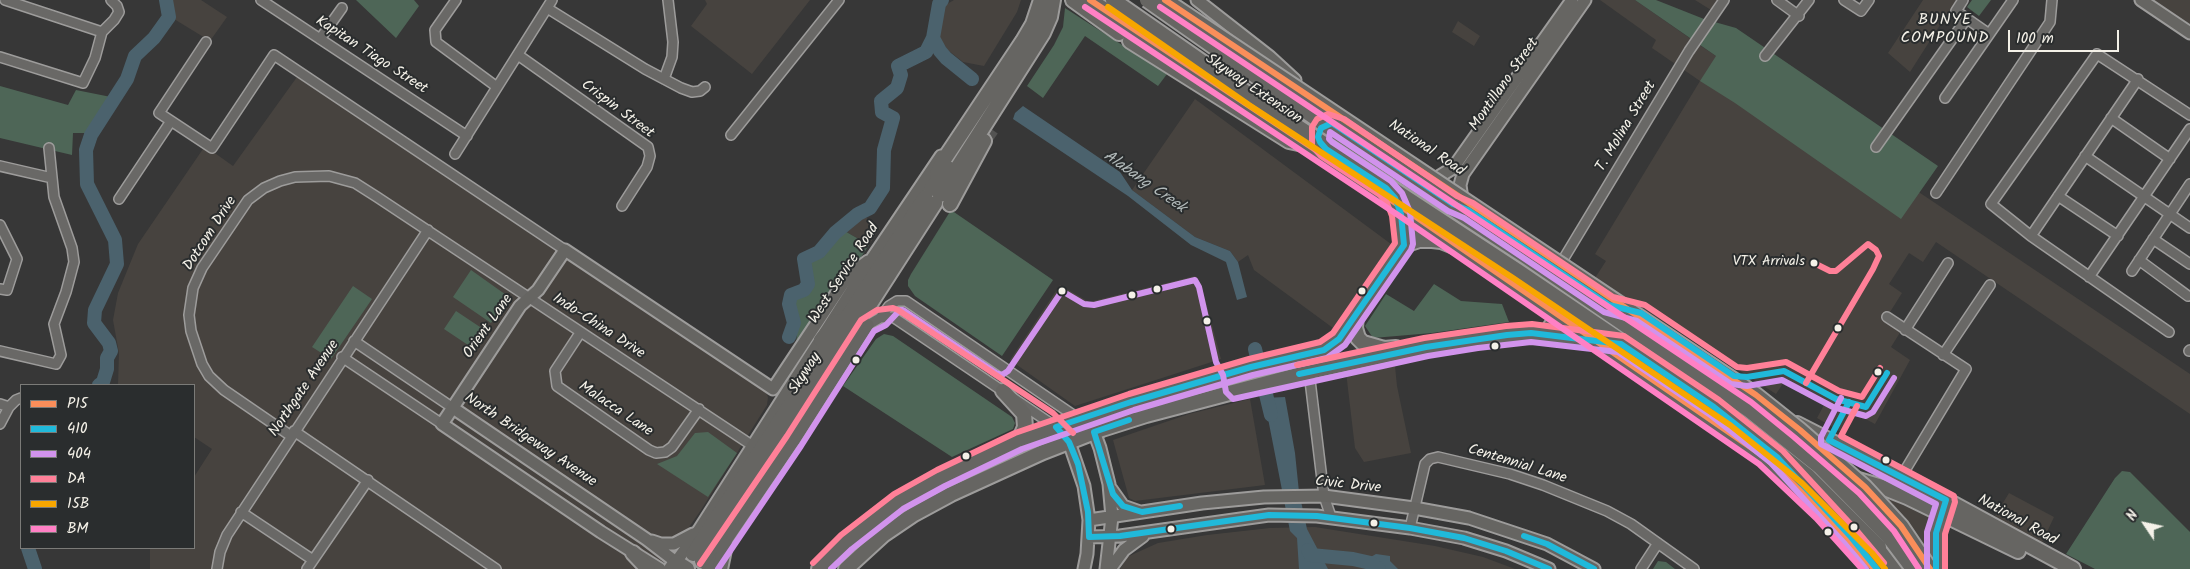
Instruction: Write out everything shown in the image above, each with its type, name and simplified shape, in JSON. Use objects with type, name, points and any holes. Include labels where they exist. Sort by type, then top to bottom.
[{"type":"highway","points":[[936,197],[945,158],[1028,33],[1038,12],[1041,0]]},
{"type":"highway","name":"Skyway","points":[[701,561],[874,288],[936,197],[1038,29],[1046,0]]},
{"type":"highway","name":"Skyway","points":[[954,165],[1043,33],[1050,17],[1053,0]]},
{"type":"highway","points":[[993,128],[1047,43],[1055,27],[1061,0]]},
{"type":"highway","name":"National Road","points":[[1072,0],[1124,37],[1289,141],[1326,149],[1621,344],[1735,422],[1817,468],[1944,506],[2073,569]]},
{"type":"highway","name":"Skyway Extension","points":[[1090,0],[1404,208],[1765,457],[1799,488],[1876,569]]},
{"type":"highway","points":[[1113,0],[1254,98],[1533,281],[1735,418],[1808,476],[1879,547],[1896,569]]},
{"type":"highway","points":[[1147,0],[1328,127],[1526,258],[1750,411],[1820,467],[1889,537],[1914,569]]},
{"type":"highway","name":"Skyway Extension","points":[[1165,0],[1756,395],[1800,430],[1865,487],[1936,568]]},
{"type":"highway","name":"National Road","points":[[1173,0],[1265,64],[1295,80],[1440,176],[1461,192],[1468,210],[1746,398],[1901,477],[1944,506],[2054,569]]},
{"type":"highway","points":[[1289,141],[1278,114],[1280,100],[1295,80]]},
{"type":"highway","points":[[1326,149],[1319,140],[1320,131],[1323,126],[1332,123],[1453,204],[1468,210]]},
{"type":"highway","points":[[936,197],[984,141]]},
{"type":"highway","points":[[1386,188],[1395,198],[1401,214],[1404,244]]},
{"type":"highway","points":[[819,569],[846,542],[898,502],[941,478],[1019,441],[1079,419],[1251,367],[1324,350],[1339,339],[1425,214]]},
{"type":"highway","points":[[846,569],[883,535],[914,514],[994,473],[1094,432],[1146,415],[1254,385],[1426,347],[1531,333],[1563,321],[1562,318],[1464,251],[1440,241],[1419,240],[1404,244]]},
{"type":"highway","points":[[820,340],[838,320],[854,295],[874,288],[874,321]]},
{"type":"highway","points":[[1356,315],[1355,328],[1358,338],[1363,343],[1384,349],[1426,347]]},
{"type":"highway","points":[[1551,326],[1591,324]]},
{"type":"highway","points":[[1531,333],[1621,344]]},
{"type":"highway","points":[[1003,391],[1024,414],[1026,427],[1019,441]]},
{"type":"highway","points":[[1714,407],[1731,413],[1740,412],[1746,398]]},
{"type":"highway","points":[[1735,422],[1777,458],[1851,537],[1876,569]]},
{"type":"highway","points":[[1837,474],[1848,461],[1849,452]]},
{"type":"highway","points":[[1936,568],[1936,533],[1944,506]]},
{"type":"highway","points":[[720,569],[724,545]]},
{"type":"highway","points":[[633,553],[648,569]]},
{"type":"main road","name":"West Service Road","points":[[678,567],[699,530],[873,257],[1005,59],[1026,24],[1035,0]]},
{"type":"main road","points":[[1197,0],[1270,57],[1295,80]]},
{"type":"main road","name":"Montillano Street","points":[[1461,192],[1458,171],[1572,0]]},
{"type":"main road","name":"Montillano Street","points":[[1440,176],[1458,171],[1585,0]]},
{"type":"main road","points":[[2141,0],[2190,33]]},
{"type":"main road","points":[[565,250],[773,389],[848,276],[873,257]]},
{"type":"main road","name":"Orient Lane","points":[[442,424],[520,306],[538,290],[565,250]]},
{"type":"main road","points":[[701,561],[724,545],[874,321]]},
{"type":"main road","name":"North Bridgeway Avenue","points":[[453,408],[646,539],[678,567]]},
{"type":"main road","points":[[1079,419],[1094,432],[1109,484],[1112,516],[1108,569]]},
{"type":"main road","points":[[442,424],[633,553],[660,569]]},
{"type":"main road","points":[[1056,427],[1069,442],[1080,473],[1090,520],[1084,569]]},
{"type":"main road","points":[[1109,484],[1123,506],[1142,512]]},
{"type":"main road","name":"Civic Drive","points":[[1090,520],[1202,503],[1264,497],[1324,496],[1414,508],[1469,518],[1547,544],[1594,569]]},
{"type":"main road","points":[[1089,537],[1111,537],[1152,532],[1269,515],[1331,517],[1464,538],[1506,551],[1549,569]]},
{"type":"main road","points":[[646,539],[661,544],[674,544],[699,530]]},
{"type":"main road","points":[[1108,569],[1124,550],[1142,536],[1152,532]]},
{"type":"street","points":[[5,0],[102,32]]},
{"type":"street","points":[[0,57],[83,83],[94,58],[102,32],[114,20],[118,12],[117,6],[111,0]]},
{"type":"street","name":"Kapitan Tiago Street","points":[[261,0],[466,136]]},
{"type":"street","points":[[456,0],[435,30],[436,42],[497,87]]},
{"type":"street","points":[[664,78],[672,57],[674,42],[668,0]]},
{"type":"street","points":[[731,135],[839,0]]},
{"type":"street","name":"T. Molina Street","points":[[1557,270],[1689,51],[1724,0]]},
{"type":"street","points":[[1777,0],[1799,16]]},
{"type":"street","points":[[1766,56],[1799,16],[1809,0]]},
{"type":"street","points":[[1844,0],[1861,10],[1869,0]]},
{"type":"street","points":[[1964,0],[1956,11],[1989,34]]},
{"type":"street","points":[[1945,98],[2013,0]]},
{"type":"street","points":[[1936,193],[2050,22],[2052,0]]},
{"type":"street","points":[[455,154],[550,4],[664,78],[692,92],[700,91],[706,87]]},
{"type":"street","points":[[320,39],[342,8]]},
{"type":"street","points":[[1876,148],[1967,18]]},
{"type":"street","points":[[206,42],[159,113],[212,148],[274,55],[565,250]]},
{"type":"street","points":[[2169,332],[2031,236],[1991,204],[2098,54],[2190,115]]},
{"type":"street","name":"Crispin Street","points":[[518,55],[648,147],[650,156],[647,167],[622,206]]},
{"type":"street","points":[[2031,236],[2138,79]]},
{"type":"street","points":[[2111,118],[2170,159]]},
{"type":"street","points":[[119,198],[171,121]]},
{"type":"street","points":[[2089,277],[2190,129]]},
{"type":"street","points":[[0,351],[56,364],[61,355],[54,324],[66,292],[74,262],[72,248],[54,197],[49,148]]},
{"type":"street","points":[[2085,156],[2190,228]]},
{"type":"street","points":[[0,166],[52,178]]},
{"type":"street","name":"Dotcom Drive","points":[[428,230],[355,183],[329,176],[296,177],[264,188],[248,200],[202,268],[193,288],[190,315],[191,331],[202,364],[209,376],[224,390],[368,480],[496,569]]},
{"type":"street","points":[[2132,271],[2189,189]]},
{"type":"street","points":[[2058,196],[2118,236]]},
{"type":"street","points":[[0,225],[17,259],[8,290],[0,289]]},
{"type":"street","name":"Indo-China Drive","points":[[428,230],[753,446]]},
{"type":"street","name":"Northgate Avenue","points":[[217,569],[220,552],[227,535],[342,357],[428,230]]},
{"type":"street","points":[[2153,239],[2190,264]]},
{"type":"street","points":[[2139,260],[2188,296]]},
{"type":"street","points":[[1905,330],[1948,264]]},
{"type":"street","points":[[1943,355],[1990,285]]},
{"type":"street","points":[[874,321],[889,306],[897,301],[906,301],[1079,419]]},
{"type":"street","points":[[874,321],[893,317],[1056,427]]},
{"type":"street","points":[[1886,317],[1966,369],[1901,477]]},
{"type":"street","name":"Malacca Lane","points":[[580,332],[555,371],[557,386],[649,450],[656,453],[665,452],[672,447],[699,409]]},
{"type":"street","name":"North Bridgeway Avenue","points":[[354,341],[453,408]]},
{"type":"street","points":[[342,357],[442,424]]},
{"type":"street","points":[[1309,372],[1324,496],[1331,517]]},
{"type":"street","points":[[773,389],[785,396]]},
{"type":"street","points":[[0,424],[10,407],[20,398]]},
{"type":"street","points":[[0,404],[10,407]]},
{"type":"street","name":"Centennial Lane","points":[[1410,528],[1425,464],[1430,459],[1438,457],[1510,474],[1607,511],[1658,543],[1694,569]]},
{"type":"street","points":[[307,569],[368,480]]},
{"type":"street","points":[[242,512],[313,560]]},
{"type":"street","points":[[1641,569],[1658,543]]},
{"type":"shaded area","points":[[172,0],[201,0],[227,17],[210,41],[174,19]]},
{"type":"shaded area","points":[[705,0],[810,0],[752,74],[691,26],[707,4]]},
{"type":"shaded area","points":[[954,0],[1021,0],[1017,12],[984,66],[963,62],[944,47],[938,38],[942,7]]},
{"type":"shaded area","points":[[1600,0],[1635,0],[2190,374],[2190,414],[1936,242],[1923,262],[1909,253],[1889,284],[1902,293],[1885,320],[1901,331],[1891,347],[1910,360],[1875,424],[1852,412],[1841,432],[1817,418],[1824,405],[1784,382],[1776,394],[1595,278],[1606,261],[1595,254],[1700,81],[1652,48],[1656,40]]},
{"type":"shaded area","points":[[1695,0],[1718,0],[1711,10]]},
{"type":"shaded area","points":[[1923,0],[1959,0],[1949,14],[1947,14],[1910,72],[1888,53]]},
{"type":"shaded area","points":[[2155,0],[2190,0],[2190,27],[2153,2]]},
{"type":"shaded area","points":[[1458,21],[1480,36],[1474,46],[1452,32]]},
{"type":"shaded area","points":[[297,77],[440,170],[764,389],[768,397],[767,405],[701,510],[660,569],[150,569],[150,549],[195,549],[195,475],[212,449],[195,438],[195,384],[118,384],[119,353],[113,320],[118,293],[138,244],[205,146],[233,166]]},
{"type":"shaded area","points":[[1195,99],[1391,244],[1333,328],[1254,270],[1248,255],[1238,262],[1230,251],[1195,237],[1132,190]]},
{"type":"shaded area","points":[[864,216],[880,228],[869,245],[843,230]]},
{"type":"shaded area","points":[[1195,276],[1201,284],[1221,359],[1075,406],[1010,360],[1060,285],[1089,302]]},
{"type":"shaded area","points":[[1395,366],[1397,386],[1411,453],[1364,462],[1355,448],[1346,372]]},
{"type":"shaded area","points":[[1250,399],[1265,485],[1135,501],[1129,498],[1113,440],[1189,414]]},
{"type":"shaded area","points":[[2009,493],[2054,517],[2041,545],[1995,516]]},
{"type":"shaded area","points":[[1890,499],[1933,519],[1920,557],[1882,511]]},
{"type":"shaded area","points":[[1315,527],[1435,546],[1483,557],[1515,569],[1120,569],[1127,557],[1158,543],[1270,528]]},
{"type":"green space","points":[[356,0],[414,0],[419,6],[396,38]]},
{"type":"green space","points":[[1635,0],[1656,0],[1704,19],[1736,28],[1938,166],[1901,219],[1735,103],[1700,81],[1716,56]]},
{"type":"green space","points":[[1972,0],[1991,0],[1979,16],[1967,7]]},
{"type":"green space","points":[[1065,8],[1167,74],[1158,86],[1085,36],[1043,98],[1027,86],[1054,45],[1063,27]]},
{"type":"green space","points":[[0,86],[68,105],[76,90],[111,97],[88,133],[73,133],[72,155],[0,138]]},
{"type":"green space","points":[[951,210],[1053,280],[1002,356],[915,296],[908,286],[911,274]]},
{"type":"green space","points":[[843,230],[869,245],[796,357],[797,325],[791,299],[806,291],[811,283],[806,259],[822,253]]},
{"type":"green space","points":[[471,270],[509,297],[491,323],[453,297]]},
{"type":"green space","points":[[1434,284],[1461,301],[1502,304],[1509,322],[1432,333],[1373,338],[1365,326],[1386,294],[1414,311]]},
{"type":"green space","points":[[353,286],[372,299],[331,359],[312,347]]},
{"type":"green space","points":[[456,311],[486,331],[474,349],[444,329]]},
{"type":"green space","points":[[884,334],[893,336],[1012,417],[1015,423],[1013,429],[952,457],[843,386],[876,339]]},
{"type":"green space","points":[[708,432],[737,453],[708,497],[657,464],[677,456],[695,433]]},
{"type":"green space","points":[[2122,471],[2130,472],[2190,532],[2190,569],[2095,569],[2066,554],[2115,478]]},
{"type":"green space","points":[[1658,561],[1666,562],[1675,569],[1653,569]]},
{"type":"water","points":[[1023,106],[1120,172],[1132,190],[1195,237],[1230,251],[1238,262],[1247,297],[1237,300],[1226,262],[1191,245],[1128,196],[1013,119],[1015,113]]},
{"type":"water","points":[[1285,397],[1295,453],[1299,492],[1307,529],[1328,569],[1299,569],[1297,538],[1290,531],[1264,398]]},
{"type":"water","points":[[1376,554],[1390,556],[1390,561],[1398,569],[1372,569],[1369,558]]},
{"type":"waterway","points":[[100,384],[103,382],[107,369],[107,358],[111,351],[109,343],[94,323],[95,310],[117,264],[115,240],[87,184],[86,150],[91,135],[127,79],[135,56],[154,38],[169,17],[166,0]]},
{"type":"waterway","points":[[789,337],[794,323],[789,304],[791,295],[804,290],[808,284],[804,259],[819,252],[835,233],[858,214],[870,208],[883,188],[884,150],[893,118],[882,112],[881,101],[897,88],[901,75],[898,66],[926,52],[933,38],[939,4],[942,0]]},
{"type":"waterway","name":"Alabang Creek","points":[[933,38],[946,58],[972,79]]},
{"type":"waterway","name":"Alabang Creek","points":[[1255,349],[1271,415]]},
{"type":"waterway","points":[[28,549],[35,569]]},
{"type":"waterway","name":"Alabang Creek","points":[[1308,550],[1311,555],[1353,559],[1371,563],[1379,569]]},
{"type":"tunnel","points":[[984,141],[993,128]]},
{"type":"transit line","name":"P15","points":[[1090,0],[1403,208],[1765,457],[1822,512],[1874,569]]},
{"type":"transit line","name":"P15","points":[[1165,0],[1756,395],[1800,430],[1865,487],[1901,526],[1930,569]]},
{"type":"transit line","name":"BM","points":[[1085,7],[1398,215],[1759,464],[1816,518],[1862,569]]},
{"type":"transit line","name":"15B","points":[[1108,7],[1249,105],[1513,278],[1730,425],[1802,483],[1872,553],[1885,569]]},
{"type":"transit line","name":"BM","points":[[1160,7],[1751,402],[1859,493],[1894,531],[1919,569]]},
{"type":"transit line","name":"DA","points":[[813,563],[841,535],[894,494],[937,470],[1015,433],[1129,394],[1249,359],[1320,342],[1333,333],[1395,243],[1392,216],[1387,203],[1380,195],[1321,156],[1312,146],[1312,127],[1317,119],[1328,114],[1344,119],[1457,196],[1473,203],[1613,297],[1645,305],[1737,367],[1747,368],[1786,362],[1839,391],[1862,397],[1880,368]]},
{"type":"transit line","name":"410","points":[[1549,569],[1506,551],[1464,538],[1410,528],[1317,516],[1269,515],[1120,536],[1089,537],[1088,512],[1078,464],[1069,442],[1056,427],[1131,402],[1251,367],[1324,350],[1339,339],[1404,245],[1401,214],[1395,198],[1386,188],[1326,149],[1320,142],[1318,137],[1321,128],[1332,123],[1453,204],[1468,210],[1609,305],[1641,313],[1734,376],[1747,377],[1784,371],[1836,399],[1866,407],[1887,373]]},
{"type":"transit line","name":"404","points":[[831,569],[852,549],[903,509],[945,486],[1022,449],[1134,410],[1253,375],[1327,358],[1345,345],[1411,250],[1413,244],[1410,212],[1402,193],[1391,181],[1332,142],[1329,139],[1330,132],[1448,211],[1464,218],[1604,312],[1637,321],[1731,384],[1747,386],[1782,380],[1833,407],[1866,416],[1873,412],[1894,378]]},
{"type":"transit line","name":"DA","points":[[1806,383],[1879,256],[1876,250],[1868,244],[1836,271],[1830,271],[1814,263]]},
{"type":"transit line","name":"404","points":[[718,569],[801,446],[874,331],[886,325],[900,310],[903,310],[996,373],[1002,375],[1008,371],[1062,291],[1084,304],[1094,305],[1195,280],[1199,287],[1216,362],[1223,375],[1226,392],[1233,399],[1428,356],[1478,348],[1531,342],[1618,352],[1709,414],[1771,463],[1866,569]]},
{"type":"transit line","name":"DA","points":[[700,564],[787,436],[861,320],[877,310],[893,308],[898,310],[1053,413],[1073,433]]},
{"type":"transit line","name":"DA","points":[[1297,365],[1424,338],[1506,326],[1532,324],[1624,336],[1719,400],[1783,451],[1884,563]]},
{"type":"transit line","name":"410","points":[[1299,374],[1426,347],[1507,335],[1531,333],[1621,344],[1714,407],[1777,457],[1851,537],[1877,569]]},
{"type":"transit line","name":"404","points":[[1841,398],[1821,437],[1821,444],[1936,504],[1927,532],[1927,569]]},
{"type":"transit line","name":"410","points":[[1849,402],[1829,440],[1946,500],[1936,533],[1936,569]]},
{"type":"transit line","name":"DA","points":[[1857,406],[1841,436],[1954,496],[1955,502],[1945,534],[1945,569]]},
{"type":"transit line","name":"410","points":[[1129,420],[1094,432],[1113,494],[1123,506],[1142,512],[1180,506]]},
{"type":"transit line","name":"410","points":[[1524,536],[1547,544],[1594,569]]},
{"type":"place","name":"VTX Arrivals","points":[[1814,263]]},
{"type":"district","name":"BUNYE COMPOUND","points":[[1945,30]]}]
